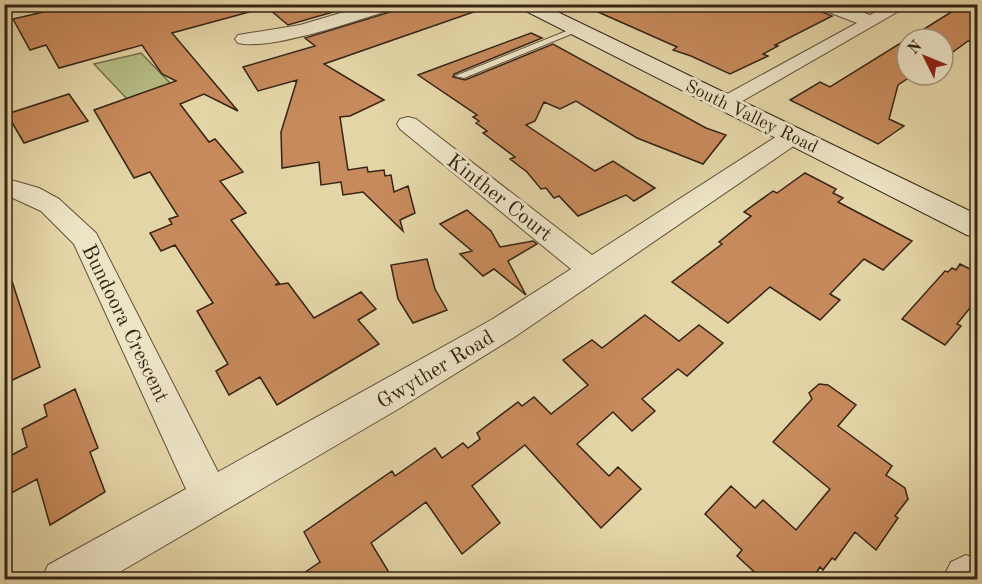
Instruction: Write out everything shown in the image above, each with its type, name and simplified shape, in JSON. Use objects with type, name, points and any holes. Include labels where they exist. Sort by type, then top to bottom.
[{"type":"main road","name":"South Valley Road","points":[[526,4],[978,228]]},
{"type":"street","points":[[244,39],[276,38],[390,4]]},
{"type":"street","points":[[824,4],[871,22]]},
{"type":"street","points":[[725,103],[903,4]]},
{"type":"street","name":"Kinther Court","points":[[408,124],[592,270]]},
{"type":"street","name":"Gwyther Road","points":[[63,579],[388,397],[502,329],[793,136]]},
{"type":"street","name":"Bundoora Crescent","points":[[4,186],[38,197],[64,214],[86,240],[210,496]]},
{"type":"lane","points":[[460,76],[577,30]]},
{"type":"green space","points":[[141,53],[171,84],[127,99],[94,64]]},
{"type":"building","points":[[47,4],[252,4],[253,11],[172,33],[238,111],[204,94],[180,104],[209,142],[215,139],[243,172],[220,181],[246,213],[231,220],[279,283],[275,285],[288,283],[314,318],[361,292],[376,309],[358,320],[379,344],[277,405],[260,377],[229,395],[216,371],[228,364],[197,311],[213,303],[175,245],[161,251],[150,233],[172,224],[169,219],[178,216],[150,172],[134,178],[94,110],[176,81],[162,74],[142,45],[59,68],[46,45],[30,50],[13,19],[52,10]]},
{"type":"building","points":[[263,4],[361,4],[288,25]]},
{"type":"building","points":[[400,4],[484,4],[485,8],[324,64],[384,100],[350,116],[340,117],[348,170],[367,167],[368,172],[384,170],[385,176],[391,175],[394,192],[408,186],[415,213],[400,220],[403,231],[363,192],[343,195],[341,182],[321,185],[319,162],[282,168],[281,132],[297,80],[258,91],[243,67],[315,46],[305,38],[397,10]]},
{"type":"building","points":[[580,4],[814,4],[817,10],[832,16],[775,45],[778,46],[763,54],[768,56],[730,74],[673,50],[677,47]]},
{"type":"building","points":[[964,4],[978,4],[978,44],[968,41],[955,50],[955,27],[927,27]]},
{"type":"building","points":[[531,33],[542,38],[454,74],[453,77],[465,80],[553,44],[706,128],[726,135],[703,164],[637,138],[576,101],[560,109],[544,102],[535,121],[526,125],[595,171],[613,161],[655,188],[634,201],[626,195],[578,216],[559,196],[554,198],[546,188],[541,189],[527,172],[510,159],[515,157],[483,133],[487,131],[476,123],[479,121],[473,117],[477,115],[418,75]]},
{"type":"building","points":[[895,46],[895,87],[897,87],[889,119],[904,126],[878,144],[790,100],[820,82],[830,87]]},
{"type":"building","points":[[69,94],[88,121],[24,143],[7,114]]},
{"type":"building","points":[[805,173],[836,189],[833,193],[843,198],[838,202],[912,241],[883,270],[864,259],[830,294],[840,300],[820,320],[770,287],[728,323],[672,282],[722,244],[719,242],[751,216],[744,212],[773,191],[777,193]]},
{"type":"building","points":[[467,210],[491,231],[500,247],[533,241],[537,244],[508,261],[526,295],[494,269],[483,276],[460,254],[472,251],[440,224]]},
{"type":"building","points":[[427,259],[435,289],[447,310],[413,323],[398,299],[391,265]]},
{"type":"building","points":[[960,264],[978,273],[978,298],[957,324],[961,326],[945,345],[902,319],[945,271],[948,272],[952,268],[956,270]]},
{"type":"building","points":[[9,272],[40,367],[4,384],[4,273]]},
{"type":"building","points":[[645,315],[679,341],[699,325],[723,343],[687,376],[678,369],[642,399],[655,411],[632,431],[613,412],[577,444],[609,476],[618,467],[641,489],[601,528],[525,445],[472,486],[500,523],[462,554],[426,502],[371,543],[393,579],[295,579],[320,562],[304,532],[392,471],[395,476],[435,448],[442,458],[463,443],[468,448],[480,439],[477,433],[518,402],[522,406],[534,397],[551,414],[588,385],[563,360],[592,340],[602,348]]},
{"type":"building","points":[[819,384],[828,385],[856,405],[838,426],[892,466],[886,475],[905,488],[908,499],[895,516],[898,518],[876,550],[855,532],[835,560],[832,558],[823,570],[820,567],[812,579],[762,579],[737,556],[742,550],[705,514],[731,486],[755,508],[763,500],[796,530],[830,489],[773,442],[812,399],[809,393]]},
{"type":"building","points":[[75,389],[98,448],[90,452],[105,492],[50,525],[37,479],[4,497],[4,459],[27,447],[22,429],[47,416],[44,405]]}]
